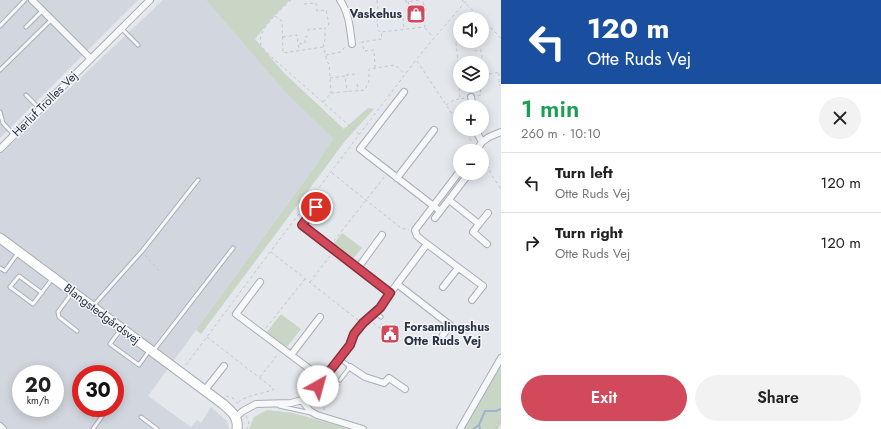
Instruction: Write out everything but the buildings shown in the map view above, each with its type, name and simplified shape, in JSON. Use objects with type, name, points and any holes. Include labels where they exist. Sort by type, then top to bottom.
[{"type":"street","points":[[32,0],[50,20],[91,59]]},
{"type":"street","points":[[340,0],[347,12],[350,22],[352,44]]},
{"type":"street","name":"Herluf Trolles Vej","points":[[0,149],[91,59],[146,1]]},
{"type":"street","points":[[404,92],[360,149],[440,211]]},
{"type":"street","points":[[397,178],[434,130]]},
{"type":"street","points":[[479,136],[482,142],[501,132]]},
{"type":"street","points":[[453,180],[415,230],[417,236],[483,286],[472,300]]},
{"type":"street","points":[[435,218],[464,180]]},
{"type":"street","points":[[323,198],[302,225],[390,293]]},
{"type":"street","points":[[449,200],[479,224]]},
{"type":"street","points":[[487,244],[473,232],[488,213]]},
{"type":"street","points":[[358,268],[382,235]]},
{"type":"street","name":"Blangstedgårdsvej","points":[[0,238],[93,306],[180,373],[205,390],[233,413]]},
{"type":"street","points":[[237,429],[238,422],[233,413],[243,411],[256,404],[284,403],[302,400],[308,396],[318,386],[350,345],[354,334],[363,323],[378,315],[380,308],[390,293],[427,244]]},
{"type":"street","points":[[443,287],[458,268]]},
{"type":"street","points":[[260,282],[236,314],[323,379]]},
{"type":"street","points":[[397,284],[450,325],[444,335]]},
{"type":"street","points":[[291,355],[320,317]]},
{"type":"street","points":[[460,429],[501,358]]},
{"type":"street","points":[[205,390],[224,366]]},
{"type":"street","points":[[350,367],[365,377],[384,383],[389,378],[404,389]]},
{"type":"street","points":[[302,400],[310,412],[363,429]]},
{"type":"street","points":[[0,426],[3,429]]},
{"type":"lane","points":[[0,26],[25,0]]},
{"type":"lane","points":[[26,27],[42,11]]},
{"type":"lane","points":[[0,70],[50,20]]},
{"type":"lane","points":[[121,28],[138,45]]},
{"type":"lane","points":[[26,95],[40,109]]},
{"type":"lane","points":[[0,112],[1,124],[14,135]]},
{"type":"lane","points":[[93,306],[142,252],[198,180]]},
{"type":"lane","points":[[121,328],[110,344],[139,365],[152,351],[233,248]]},
{"type":"lane","points":[[0,268],[5,272],[19,252]]},
{"type":"lane","points":[[42,293],[18,276],[10,288],[33,304],[42,293],[53,277]]},
{"type":"lane","points":[[73,292],[58,312],[59,317],[77,331]]},
{"type":"lane","points":[[340,358],[350,367],[340,380]]},
{"type":"lane","points":[[270,404],[319,416]]},
{"type":"lane","points":[[93,429],[102,417]]},
{"type":"lane","points":[[141,417],[157,429]]},
{"type":"path","points":[[291,0],[261,33],[261,44],[276,61],[359,135]]},
{"type":"path","points":[[375,68],[374,50],[364,51],[362,42],[382,39],[381,32],[378,30],[376,18],[379,12],[377,0]]},
{"type":"path","points":[[406,0],[406,2],[420,0],[426,7],[425,27],[434,38]]},
{"type":"path","points":[[462,0],[475,12]]},
{"type":"path","points":[[180,373],[416,60],[467,0]]},
{"type":"path","points":[[408,1],[411,19],[425,18]]},
{"type":"path","points":[[304,4],[316,3],[317,11],[326,10],[329,24],[325,28],[307,30]]},
{"type":"path","points":[[275,16],[282,22],[283,28],[281,30],[283,53],[323,47]]},
{"type":"path","points":[[403,18],[404,29]]},
{"type":"path","points":[[450,20],[453,24]]},
{"type":"path","points":[[489,26],[501,38]]},
{"type":"path","points":[[381,32],[425,27]]},
{"type":"path","points":[[325,28],[325,40],[323,47],[325,48],[327,62],[329,64],[331,94]]},
{"type":"path","points":[[282,37],[297,35],[298,51]]},
{"type":"path","points":[[298,44],[305,43],[304,37],[308,36]]},
{"type":"path","points":[[326,55],[341,52],[346,45],[352,44]]},
{"type":"path","points":[[457,48],[459,71],[456,77],[456,83],[459,86],[460,99]]},
{"type":"path","points":[[473,48],[475,51],[481,50],[482,56]]},
{"type":"path","points":[[416,60],[453,116]]},
{"type":"path","points":[[323,102],[331,94],[365,90],[369,81],[369,69],[395,65],[405,75]]},
{"type":"path","points":[[489,74],[500,72],[499,84],[501,86]]},
{"type":"path","points":[[329,78],[355,74]]},
{"type":"path","points":[[345,76],[347,92]]},
{"type":"path","points":[[357,84],[358,91]]},
{"type":"path","points":[[346,86],[350,85]]},
{"type":"path","points":[[446,105],[460,99],[481,95],[481,92]]},
{"type":"path","points":[[489,170],[501,189]]},
{"type":"path","points":[[310,282],[366,200],[388,172]]},
{"type":"path","points":[[331,173],[401,228],[415,230]]},
{"type":"path","points":[[142,252],[161,273]]},
{"type":"path","points":[[270,252],[363,323]]},
{"type":"path","points":[[262,333],[305,279]]},
{"type":"path","points":[[368,319],[381,329]]},
{"type":"path","points":[[207,337],[274,389],[266,393],[253,394],[237,402],[233,413]]},
{"type":"path","points":[[259,377],[282,348]]},
{"type":"path","points":[[319,416],[324,403],[330,398],[341,383],[340,380]]},
{"type":"path","points":[[318,386],[324,403]]},
{"type":"path","points":[[496,429],[501,419]]},
{"type":"shaded area","points":[[0,0],[138,0],[0,138]]},
{"type":"shaded area","points":[[163,0],[206,0],[285,92],[333,139],[313,169],[148,396],[191,427],[197,420],[201,423],[211,407],[227,421],[229,429],[0,429],[0,154]]},
{"type":"green space","points":[[206,0],[290,0],[272,18],[255,39],[284,73],[344,129],[368,108],[374,109],[345,141],[201,334],[196,330],[313,169],[333,139],[285,92]]},
{"type":"green space","points":[[342,233],[362,248],[351,261],[332,246]]},
{"type":"green space","points":[[281,314],[301,329],[286,348],[266,333]]},
{"type":"green space","points":[[501,361],[501,424],[498,429],[464,429]]},
{"type":"green space","points":[[267,410],[293,413],[350,429],[249,429],[254,417]]},
{"type":"waterway","points":[[480,429],[479,425],[485,411],[496,411],[501,409]]},
{"type":"waterway","points":[[473,429],[479,425]]},
{"type":"place","name":"Vaskehus","points":[[416,14]]},
{"type":"place","name":"Forsamlingshus Otte Ruds Vej","points":[[390,334]]},
{"type":"route","points":[[316,207],[302,225],[390,293],[376,313],[363,323],[354,334],[350,345],[318,386]]}]
